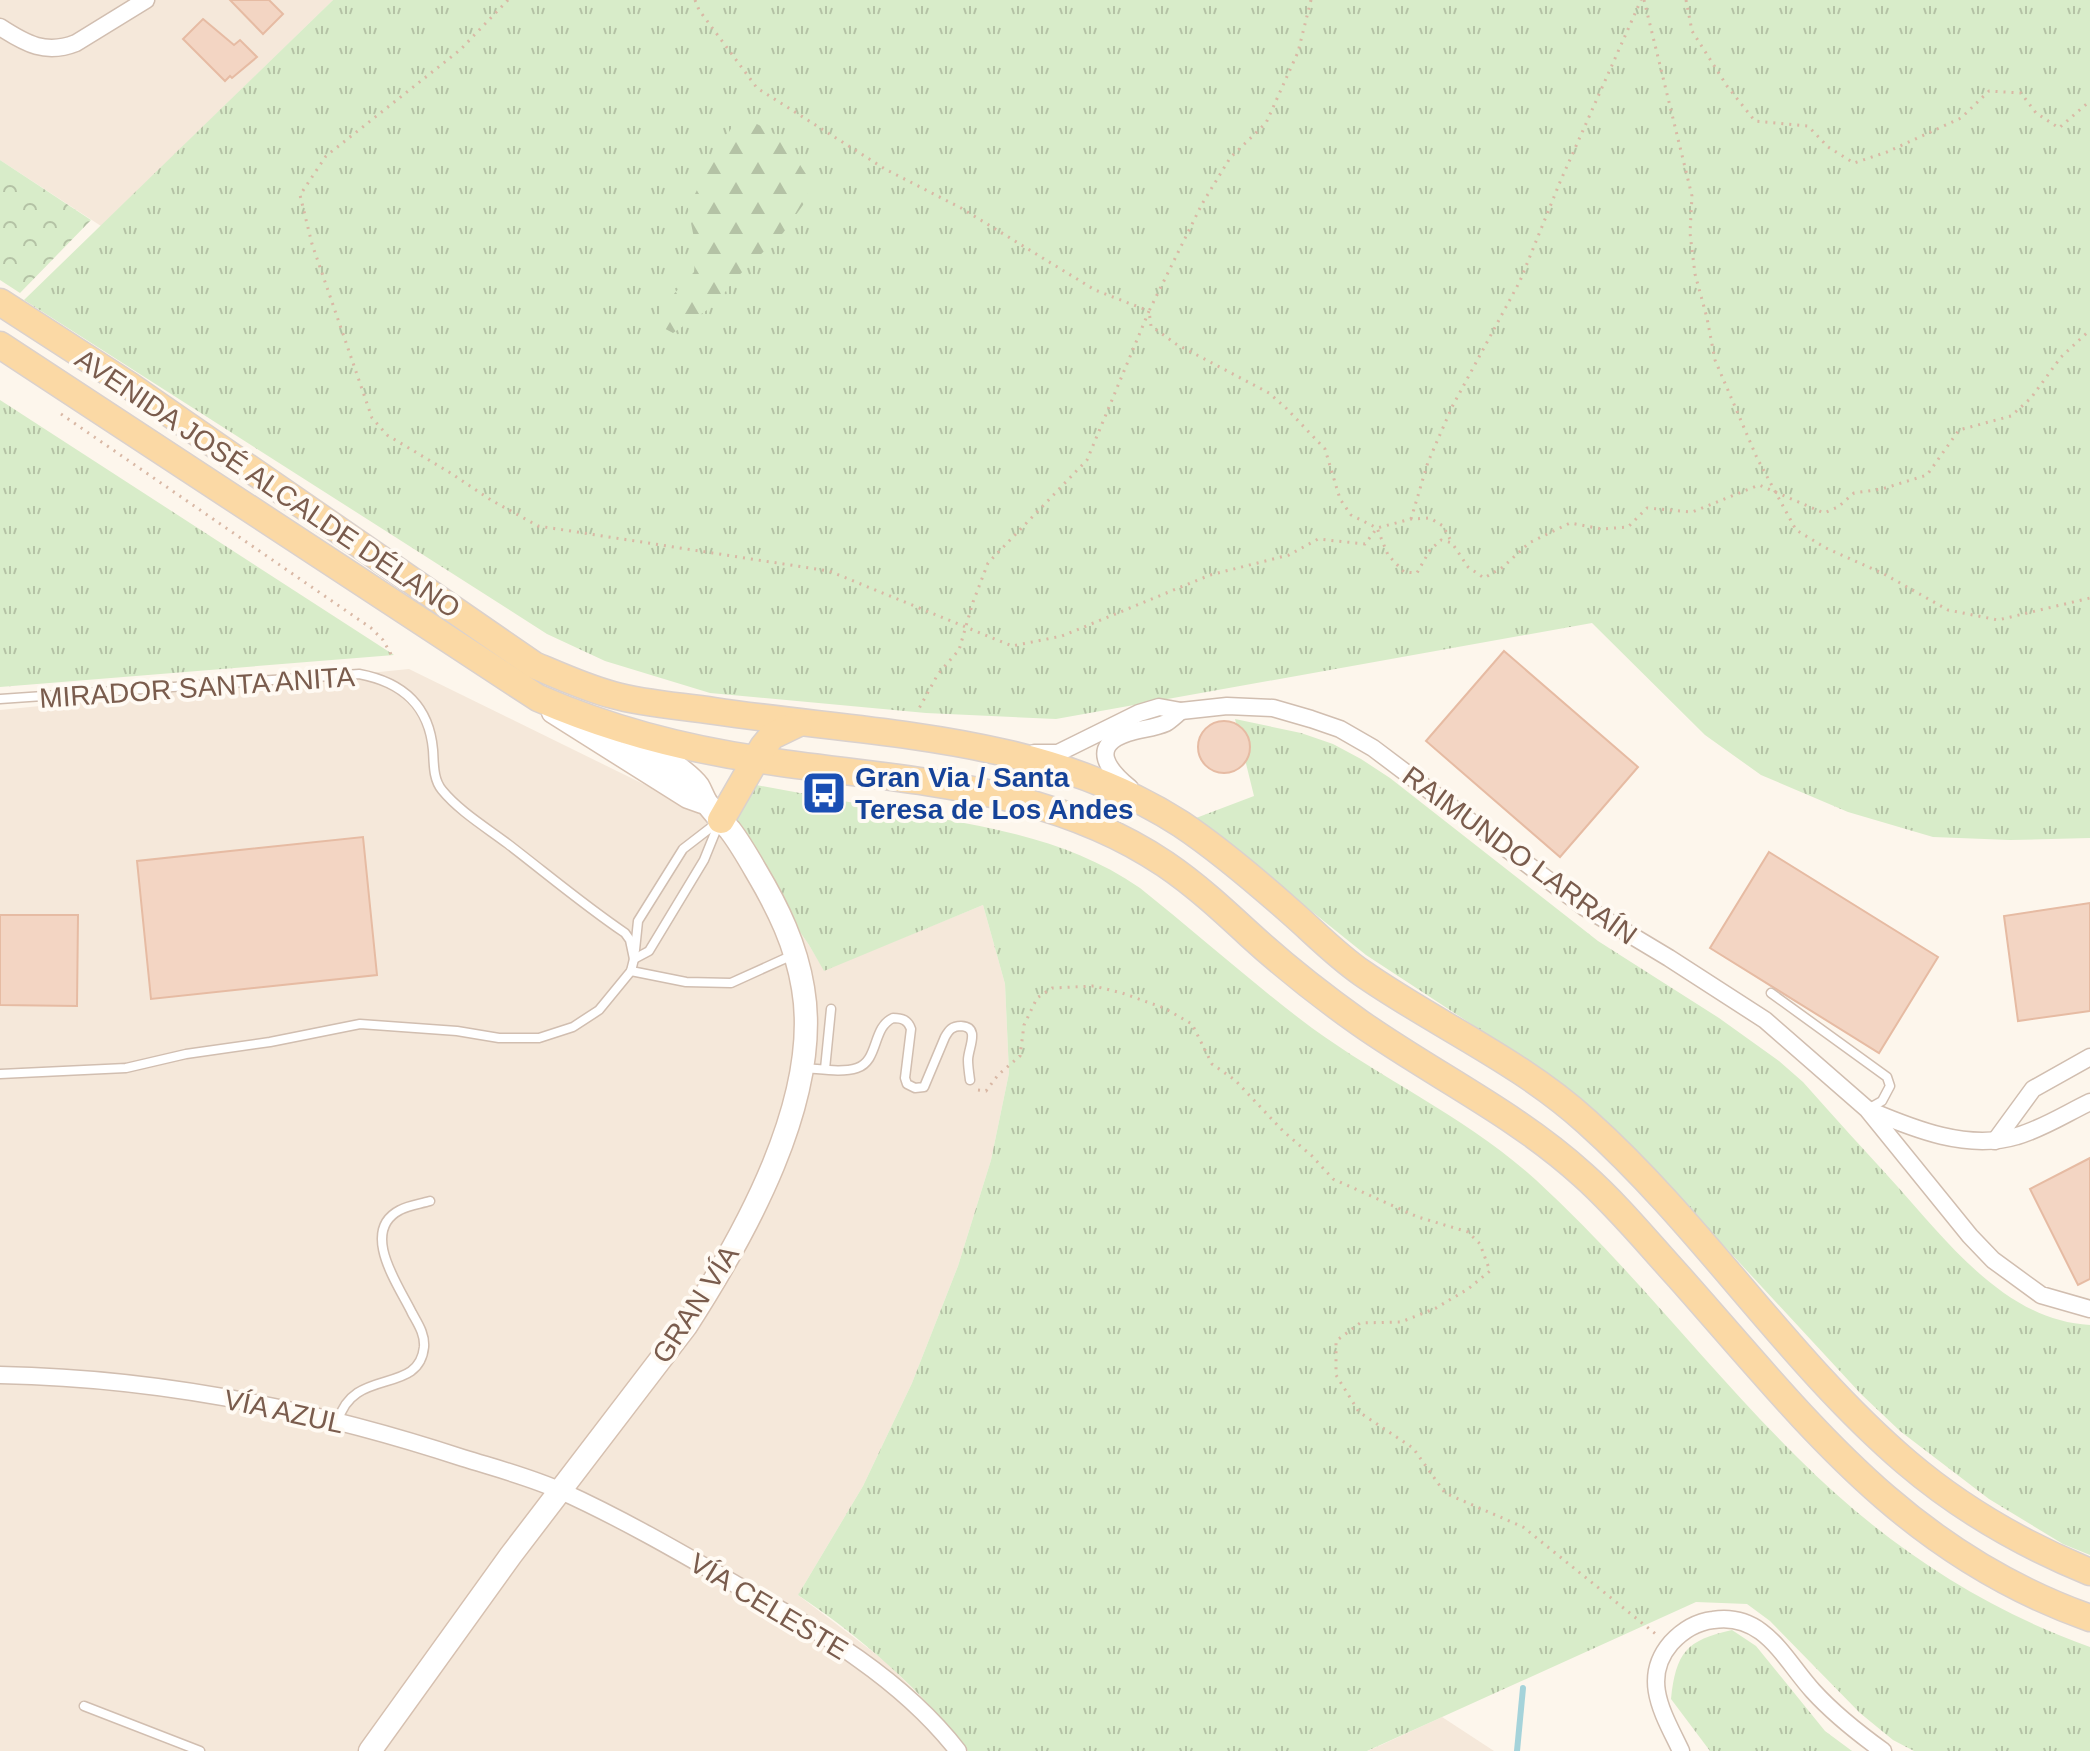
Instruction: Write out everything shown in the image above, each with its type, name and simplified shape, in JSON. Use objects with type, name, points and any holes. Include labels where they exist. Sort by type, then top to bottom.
[{"type":"main road","name":"AVENIDA JOSÉ ALCALDE DÉLANO","points":[[0,302],[130,386],[534,665],[617,697],[799,723],[903,733],[1015,753],[1085,775],[1153,807],[1212,846],[1356,969],[1538,1084],[1586,1120],[1642,1175],[1845,1403],[1905,1461],[1966,1508],[1999,1528],[2090,1572]]},
{"type":"main road","name":"AVENIDA JOSÉ ALCALDE DÉLANO","points":[[0,345],[538,698],[622,730],[756,759],[976,790],[1040,805],[1102,828],[1163,863],[1210,898],[1322,995],[1405,1053],[1496,1108],[1583,1175],[1622,1214],[1819,1436],[1906,1517],[1980,1568],[2049,1603],[2090,1618]]},
{"type":"main road","name":"GRAN VÍA","points":[[370,1751],[559,1490],[686,1326],[735,1246],[772,1166],[799,1089],[814,1069],[796,954],[777,907],[747,856],[697,785],[622,730],[583,707],[534,665]]},
{"type":"main road","name":"GRAN VÍA","points":[[538,698],[608,747],[714,812]]},
{"type":"main road","points":[[714,812],[772,736],[799,723]]},
{"type":"main road","points":[[859,774],[912,767],[940,768],[971,772],[1052,793],[1073,786],[1085,775]]},
{"type":"street","points":[[0,27],[36,47],[64,48],[146,0]]},
{"type":"street","name":"RAIMUNDO LARRAÍN","points":[[1015,753],[1058,753],[1139,713],[1159,707],[1181,711],[1227,706],[1273,708],[1340,729],[1373,748],[1584,907],[1765,1020],[1867,1109],[1993,1260],[2041,1295],[2090,1309]]},
{"type":"street","name":"RAIMUNDO LARRAÍN","points":[[1085,775],[1106,741],[1165,723],[1181,711]]},
{"type":"street","points":[[1124,734],[1106,749],[1107,765],[1153,807]]},
{"type":"street","points":[[1995,1141],[2033,1089],[2090,1057]]},
{"type":"street","name":"RAIMUNDO LARRAÍN","points":[[1867,1109],[1939,1135],[1995,1141],[2019,1136],[2090,1102]]},
{"type":"street","name":"VÍA AZUL","points":[[0,1375],[196,1392],[338,1421],[559,1490]]},
{"type":"street","name":"VÍA CELESTE","points":[[559,1490],[782,1610],[862,1662],[911,1700],[958,1751]]},
{"type":"street","points":[[1681,1751],[1654,1687],[1656,1668],[1669,1645],[1685,1631],[1707,1621],[1732,1619],[1754,1626],[1773,1640],[1799,1675],[1831,1709],[1883,1751]]},
{"type":"lane","name":"MIRADOR SANTA ANITA","points":[[0,699],[359,674],[383,679],[405,693],[421,709],[428,724],[435,778],[440,788],[474,818],[625,933],[630,940],[634,959]]},
{"type":"lane","points":[[634,959],[649,951],[704,860],[714,812]]},
{"type":"lane","points":[[0,1074],[126,1068],[186,1054],[270,1042],[360,1024],[457,1031],[499,1038],[539,1038],[573,1027],[599,1010],[631,971],[638,921],[683,849],[714,812]]},
{"type":"lane","points":[[631,971],[686,982],[731,983],[796,954]]},
{"type":"lane","points":[[1771,993],[1887,1077],[1890,1086],[1882,1101],[1867,1109]]},
{"type":"lane","points":[[831,1009],[814,1069],[859,1068],[868,1062],[887,1020],[901,1018],[909,1023],[911,1029],[905,1078],[907,1084],[915,1088],[924,1087],[945,1037],[958,1026],[972,1032],[968,1054],[970,1080]]},
{"type":"lane","points":[[338,1421],[345,1403],[358,1390],[403,1377],[418,1365],[422,1356],[424,1336],[384,1259],[382,1238],[384,1228],[394,1214],[430,1201]]},
{"type":"lane","points":[[84,1706],[200,1751]]},
{"type":"path","points":[[508,0],[460,50],[326,156],[300,195],[312,244],[372,418],[387,435],[538,526],[829,571],[1012,646],[1062,636],[1210,575],[1289,555],[1318,539],[1365,544],[1377,528],[1411,519],[1430,518],[1443,526],[1468,567],[1484,578],[1503,567],[1529,543],[1570,523],[1602,529],[1628,527],[1647,508],[1692,512],[1759,485],[1824,513],[1838,507],[1854,493],[1882,489],[1927,475],[1959,430],[2011,416],[2031,398],[2061,357],[2090,330]]},
{"type":"path","points":[[695,0],[699,10],[757,88],[885,169],[961,208],[1095,290],[1149,311]]},
{"type":"path","points":[[917,712],[938,674],[959,650],[988,563],[1087,460],[1149,311],[1202,204],[1230,158],[1266,123],[1298,52],[1311,0]]},
{"type":"path","points":[[1642,0],[1692,196],[1691,247],[1715,360],[1757,458],[1796,530],[1948,610],[1998,620],[2090,598]]},
{"type":"path","points":[[1411,519],[1428,462],[1452,407],[1520,281],[1560,182],[1642,0]]},
{"type":"path","points":[[1686,0],[1692,31],[1727,86],[1755,121],[1808,126],[1828,147],[1854,163],[1887,152],[1961,118],[1989,91],[2021,93],[2036,113],[2059,128],[2090,101]]},
{"type":"path","points":[[1149,311],[1151,326],[1176,344],[1269,393],[1286,408],[1325,449],[1340,499],[1351,515],[1377,528],[1388,555],[1404,572],[1417,573],[1430,550],[1441,540],[1452,543]]},
{"type":"path","points":[[61,413],[371,628],[392,656]]},
{"type":"path","points":[[970,1080],[979,1091],[986,1091],[998,1075],[1020,1056],[1024,1025],[1030,1010],[1037,998],[1052,988],[1094,986],[1122,993],[1164,1008],[1192,1024],[1212,1064],[1235,1080],[1333,1179],[1418,1217],[1468,1232],[1480,1244],[1490,1271],[1447,1302],[1401,1322],[1360,1323],[1336,1341],[1336,1375],[1359,1412],[1413,1448],[1445,1493],[1523,1527],[1669,1645]]},
{"type":"shaded area","points":[[0,0],[333,0],[101,226],[0,160]]},
{"type":"shaded area","points":[[409,669],[725,824],[824,970],[983,905],[1005,984],[1009,1073],[991,1160],[958,1266],[912,1383],[863,1486],[798,1595],[885,1661],[939,1715],[968,1751],[0,1751],[0,710]]},
{"type":"shaded area","points":[[1442,1717],[1494,1751],[1368,1751]]},
{"type":"green space","points":[[333,0],[2090,0],[2090,838],[2010,840],[1933,837],[1848,812],[1761,775],[1705,735],[1592,623],[1056,719],[926,713],[710,693],[605,661],[547,634],[24,300]]},
{"type":"green space","points":[[738,117],[765,128],[783,142],[812,184],[803,205],[783,233],[735,279],[716,304],[673,333],[656,324],[661,308],[694,272],[696,248],[688,208]]},
{"type":"green space","points":[[0,160],[91,220],[20,293],[0,280]]},
{"type":"green space","points":[[0,400],[394,655],[0,687]]},
{"type":"green space","points":[[1235,719],[1301,733],[1333,744],[1390,778],[1598,941],[1719,1018],[1779,1061],[1803,1082],[1959,1254],[2006,1294],[2032,1310],[2060,1320],[2090,1325],[2090,1555],[2063,1544],[1989,1499],[1900,1431],[1861,1394],[1651,1167],[1546,1073],[1366,955],[1196,818],[1254,796]]},
{"type":"green space","points":[[751,784],[1003,831],[1087,859],[1140,888],[1312,1028],[1483,1138],[1536,1180],[1604,1247],[1765,1424],[1830,1489],[1863,1517],[1971,1592],[2049,1631],[2090,1647],[2090,1751],[1914,1751],[1893,1740],[1860,1713],[1770,1621],[1747,1604],[1696,1602],[1367,1751],[968,1751],[931,1707],[889,1666],[798,1595],[863,1486],[912,1383],[958,1266],[991,1160],[1009,1073],[1005,984],[983,905],[824,971],[725,824]]},
{"type":"green space","points":[[1732,1630],[1756,1646],[1825,1731],[1852,1751],[1710,1751],[1671,1699],[1673,1683],[1686,1651],[1704,1639]]},
{"type":"building","points":[[230,0],[269,0],[283,14],[263,34]]},
{"type":"building","points":[[203,19],[234,45],[240,40],[257,57],[225,81],[183,39]]},
{"type":"building","points":[[1504,651],[1638,767],[1560,857],[1426,741]]},
{"type":"building","points":[[1224,721],[1242,729],[1250,747],[1242,765],[1224,773],[1206,765],[1198,747],[1206,729]]},
{"type":"building","points":[[363,837],[377,975],[151,999],[137,861]]},
{"type":"building","points":[[1769,852],[1938,957],[1879,1053],[1710,948]]},
{"type":"building","points":[[2090,903],[2090,1011],[2018,1021],[2004,916]]},
{"type":"building","points":[[0,915],[78,915],[77,1006],[0,1005]]},
{"type":"building","points":[[2090,1158],[2090,1279],[2078,1285],[2030,1189]]},
{"type":"waterway","points":[[1517,1751],[1523,1688]]},
{"type":"place","name":"Gran Via / Santa Teresa de Los Andes","points":[[824,793]]}]
